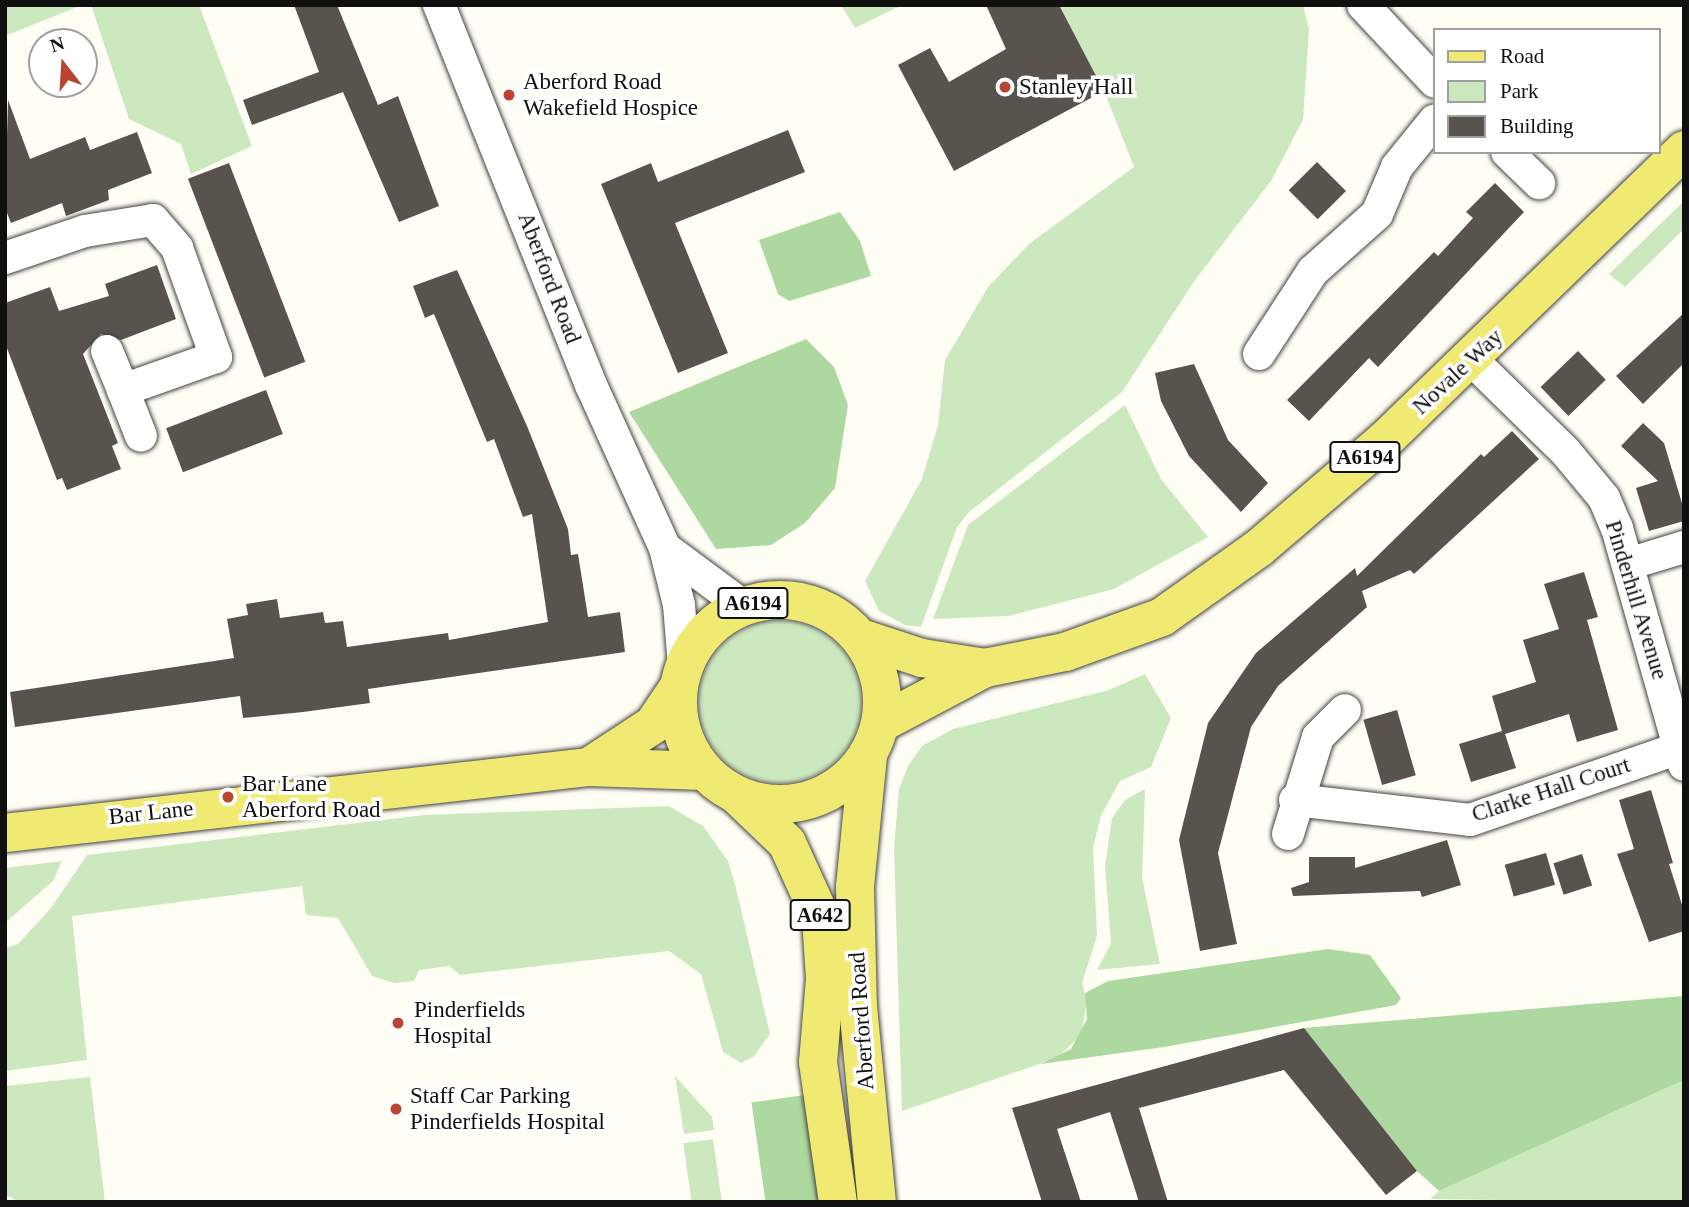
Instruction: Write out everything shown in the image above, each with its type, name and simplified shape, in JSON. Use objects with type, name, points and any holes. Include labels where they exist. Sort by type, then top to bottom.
[{"type":"main road","name":"Novale Way","points":[[861,638],[922,658],[985,668],[1065,652],[1161,617],[1259,548],[1472,360],[1684,150]]},
{"type":"main road","name":"A6194","points":[[800,601],[835,614],[861,638],[876,664],[883,693],[874,739],[849,778],[796,804],[767,804],[738,796],[704,771],[678,718],[681,677],[707,629],[743,606],[800,601]]},
{"type":"main road","name":"Novale Way","points":[[874,739],[985,668]]},
{"type":"main road","name":"Bar Lane","points":[[589,767],[653,725],[681,677]]},
{"type":"main road","name":"Aberford Road","points":[[874,739],[856,900],[858,1006],[877,1202]]},
{"type":"main road","name":"Bar Lane","points":[[5,833],[589,767],[704,771]]},
{"type":"main road","name":"Aberford Road","points":[[738,796],[787,843],[821,918],[825,979],[819,1071],[838,1202]]},
{"type":"street","name":"Aberford Road","points":[[439,5],[596,398],[665,548],[679,605],[681,677]]},
{"type":"street","points":[[1363,5],[1434,81]]},
{"type":"street","points":[[1259,354],[1314,271],[1377,214],[1397,167],[1434,121]]},
{"type":"street","points":[[1509,154],[1539,183]]},
{"type":"street","points":[[5,258],[86,230],[153,220],[177,248],[216,357],[122,390]]},
{"type":"street","points":[[107,351],[141,436]]},
{"type":"street","name":"Pinderhill Avenue","points":[[1472,360],[1590,478],[1617,528],[1681,756]]},
{"type":"street","points":[[1628,564],[1684,547]]},
{"type":"street","name":"Aberford Road","points":[[665,548],[743,606]]},
{"type":"street","points":[[1288,834],[1295,800],[1318,737],[1345,710]]},
{"type":"street","name":"Clarke Hall Court","points":[[1295,800],[1470,820],[1681,756]]},
{"type":"green space","points":[[5,5],[82,5],[5,36]]},
{"type":"green space","points":[[91,5],[199,5],[252,146],[191,174],[181,144],[129,119]]},
{"type":"green space","points":[[841,5],[902,5],[855,28]]},
{"type":"green space","points":[[1059,5],[1303,5],[1309,29],[1303,120],[1271,181],[1195,280],[1122,392],[969,512],[957,527],[921,627],[905,625],[879,611],[865,581],[922,479],[938,425],[945,360],[988,287],[1029,244],[1134,167],[1104,91]]},
{"type":"green space","points":[[1684,201],[1684,229],[1625,287],[1609,274]]},
{"type":"green space","points":[[840,212],[860,241],[871,276],[789,301],[778,294],[759,240]]},
{"type":"green space","points":[[806,339],[834,367],[848,405],[835,488],[805,523],[771,545],[716,549],[629,412]]},
{"type":"green space","points":[[1125,405],[1161,479],[1208,537],[1114,589],[1008,616],[933,619],[968,525]]},
{"type":"green space","points":[[780,621],[811,627],[838,644],[855,671],[861,702],[855,733],[838,760],[811,777],[780,783],[749,777],[722,760],[705,733],[699,702],[705,671],[722,644],[749,627]]},
{"type":"green space","points":[[1145,674],[1171,718],[1151,767],[1120,781],[1101,815],[1093,848],[1097,936],[1082,983],[1087,1001],[1081,1035],[1057,1058],[902,1111],[894,848],[899,789],[908,766],[922,746],[953,729],[1109,690]]},
{"type":"green space","points":[[1145,789],[1142,878],[1160,964],[1097,970],[1111,943],[1105,866],[1112,818],[1125,800]]},
{"type":"green space","points":[[669,806],[703,826],[728,861],[736,888],[770,1034],[754,1056],[741,1063],[723,1052],[701,974],[669,951],[460,975],[449,966],[419,970],[414,981],[394,983],[372,976],[338,918],[306,915],[302,886],[72,916],[87,1060],[5,1071],[5,948],[18,944],[51,908],[87,855],[425,815]]},
{"type":"green space","points":[[62,861],[53,881],[5,923],[5,868]]},
{"type":"green space","points":[[1328,949],[1370,955],[1401,998],[1396,1005],[1164,1047],[1041,1064],[1071,1049],[1087,1019],[1085,993],[1108,981]]},
{"type":"green space","points":[[1684,996],[1684,1080],[1439,1191],[1417,1171],[1304,1028]]},
{"type":"green space","points":[[675,1076],[712,1117],[714,1130],[684,1134]]},
{"type":"green space","points":[[90,1077],[105,1202],[20,1202],[5,1195],[5,1086]]},
{"type":"green space","points":[[1684,1080],[1684,1202],[1430,1199],[1439,1191]]},
{"type":"green space","points":[[805,1095],[820,1202],[766,1202],[752,1103]]},
{"type":"green space","points":[[713,1139],[722,1202],[692,1202],[683,1143]]},
{"type":"building","points":[[294,5],[337,5],[378,105],[398,96],[439,206],[399,222],[343,92],[252,125],[243,100],[319,72]]},
{"type":"building","name":"Stanley Hall","points":[[986,5],[1059,5],[1104,91],[954,171],[898,65],[930,48],[949,82],[1006,49]]},
{"type":"building","points":[[8,100],[30,159],[85,137],[90,150],[137,132],[152,173],[108,190],[109,200],[66,216],[62,203],[11,223],[5,208]]},
{"type":"building","points":[[788,130],[805,172],[675,223],[728,353],[678,373],[601,184],[651,163],[658,182]]},
{"type":"building","points":[[1317,162],[1346,191],[1318,219],[1289,190]]},
{"type":"building","points":[[229,163],[305,362],[264,378],[188,179]]},
{"type":"building","points":[[1495,183],[1524,212],[1378,367],[1369,358],[1309,421],[1287,400],[1434,252],[1438,256],[1473,218],[1466,212]]},
{"type":"building","points":[[157,265],[176,319],[121,340],[101,334],[83,354],[118,443],[112,446],[121,469],[67,490],[62,478],[57,480],[5,343],[5,303],[50,287],[59,311],[109,296],[105,284]]},
{"type":"building","points":[[457,270],[527,426],[568,529],[571,555],[578,554],[588,617],[620,612],[625,652],[368,689],[370,703],[303,712],[243,718],[240,696],[15,727],[10,692],[234,658],[227,619],[248,615],[246,604],[277,599],[280,618],[323,612],[325,623],[343,621],[347,647],[448,633],[449,640],[548,622],[532,514],[523,517],[494,439],[487,442],[434,314],[425,318],[413,286]]},
{"type":"building","points":[[1684,313],[1684,363],[1643,404],[1616,376]]},
{"type":"building","points":[[1578,351],[1606,380],[1568,416],[1541,387]]},
{"type":"building","points":[[1194,364],[1228,440],[1268,483],[1241,512],[1189,456],[1161,401],[1155,373]]},
{"type":"building","points":[[266,390],[283,434],[183,472],[166,428]]},
{"type":"building","points":[[1643,423],[1664,443],[1684,510],[1684,521],[1649,531],[1636,488],[1658,481],[1621,446]]},
{"type":"building","points":[[1512,431],[1539,459],[1414,574],[1410,570],[1362,591],[1367,607],[1278,686],[1251,727],[1218,853],[1237,944],[1200,951],[1179,840],[1208,723],[1256,653],[1355,568],[1357,576],[1481,454],[1484,457]]},
{"type":"building","points":[[1584,572],[1598,617],[1587,620],[1618,730],[1577,742],[1569,714],[1505,734],[1516,768],[1471,782],[1459,744],[1502,731],[1492,696],[1536,682],[1523,640],[1559,629],[1544,584]]},
{"type":"building","points":[[1397,710],[1416,775],[1382,785],[1363,720]]},
{"type":"building","points":[[1651,790],[1673,863],[1669,864],[1684,911],[1684,931],[1649,942],[1617,854],[1634,849],[1619,800]]},
{"type":"building","points":[[1447,840],[1461,885],[1422,897],[1420,891],[1293,896],[1291,888],[1309,882],[1309,857],[1355,857],[1355,868]]},
{"type":"building","points":[[1546,853],[1555,885],[1514,897],[1505,865]]},
{"type":"building","points":[[1582,854],[1592,885],[1564,895],[1553,863]]},
{"type":"building","points":[[1304,1028],[1417,1171],[1386,1195],[1284,1070],[1139,1108],[1168,1202],[1139,1202],[1110,1112],[1057,1129],[1081,1202],[1042,1202],[1012,1108]]},
{"type":"place","name":"Stanley Hall","points":[[1005,87]]},
{"type":"place","name":"Aberford Road Wakefield Hospice","points":[[509,95]]},
{"type":"place","name":"Bar Lane Aberford Road","points":[[228,797]]},
{"type":"place","name":"Pinderfields Hospital","points":[[398,1023]]},
{"type":"place","name":"Staff Car Parking Pinderfields Hospital","points":[[396,1109]]}]
